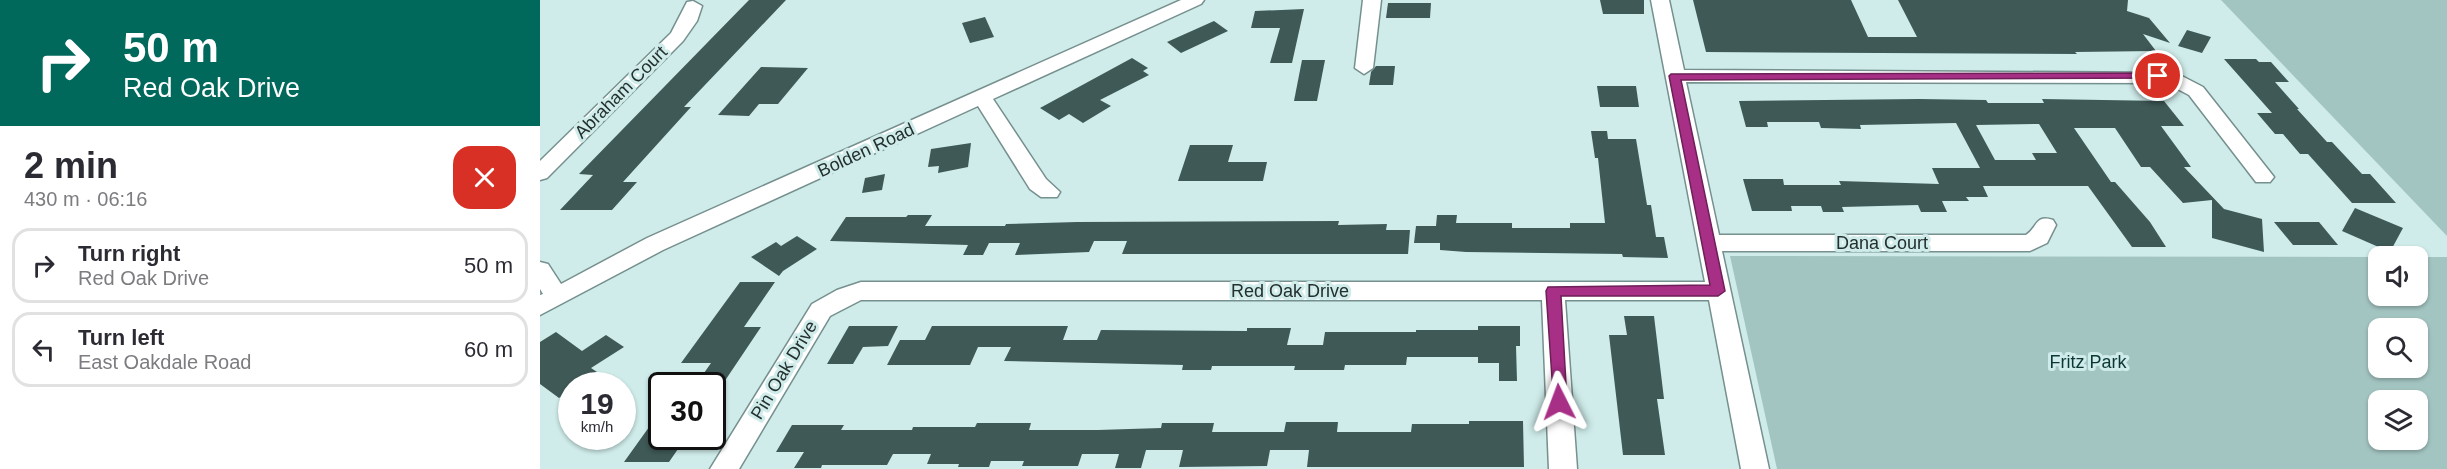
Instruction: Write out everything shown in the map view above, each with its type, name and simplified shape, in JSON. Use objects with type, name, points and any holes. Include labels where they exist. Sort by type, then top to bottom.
[{"type":"street","name":"Bolden Road","points":[[549,301],[655,244],[1195,0]]},
{"type":"street","points":[[1364,68],[1372,0]]},
{"type":"street","points":[[1659,0],[1755,469]]},
{"type":"street","name":"Abraham Court","points":[[540,173],[677,37],[693,6]]},
{"type":"street","points":[[1675,76],[2169,77],[2189,85],[2196,91],[2263,177]]},
{"type":"street","points":[[982,97],[1038,184],[1049,192]]},
{"type":"street","name":"Dana Court","points":[[1709,243],[2030,243],[2039,237],[2045,225]]},
{"type":"street","points":[[540,270],[549,301]]},
{"type":"street","name":"Red Oak Drive","points":[[861,291],[1718,291]]},
{"type":"street","name":"Pin Oak Drive","points":[[724,469],[821,310],[845,296],[861,291]]},
{"type":"street","points":[[1553,291],[1563,469]]},
{"type":"green space","points":[[2221,0],[2447,0],[2447,236]]},
{"type":"green space","name":"Fritz Park","points":[[1730,256],[2368,257],[2368,306],[2428,306],[2428,257],[2447,257],[2447,469],[1777,469]]},
{"type":"building","points":[[749,0],[786,0],[684,107],[691,107],[623,182],[637,182],[612,210],[560,210],[593,175],[579,174]]},
{"type":"building","points":[[1600,0],[1644,0],[1644,14],[1603,14]]},
{"type":"building","points":[[1693,0],[1851,0],[1868,37],[1917,37],[1898,0],[2128,0],[2127,11],[2149,18],[2170,43],[2143,34],[2156,51],[2075,52],[2077,54],[1706,52]]},
{"type":"building","points":[[1388,3],[1431,3],[1430,18],[1386,18]]},
{"type":"building","points":[[1304,9],[1292,63],[1270,63],[1280,28],[1251,28],[1255,11]]},
{"type":"building","points":[[985,17],[994,37],[970,43],[962,23]]},
{"type":"building","points":[[1214,21],[1228,31],[1181,53],[1167,42]]},
{"type":"building","points":[[2187,30],[2211,37],[2202,53],[2178,46]]},
{"type":"building","points":[[1132,58],[1148,68],[1143,71],[1149,75],[1100,100],[1111,106],[1083,123],[1069,114],[1059,120],[1040,108]]},
{"type":"building","points":[[2224,59],[2256,59],[2259,62],[2271,62],[2289,82],[2275,82],[2299,109],[2297,109],[2327,142],[2332,142],[2362,174],[2370,174],[2396,203],[2352,203],[2308,154],[2300,154],[2283,134],[2275,134],[2257,113],[2272,113]]},
{"type":"building","points":[[1302,60],[1325,60],[1317,101],[1294,101]]},
{"type":"building","points":[[1376,66],[1395,66],[1393,85],[1369,85],[1371,72]]},
{"type":"building","points":[[761,67],[808,68],[778,104],[759,104],[749,116],[718,115]]},
{"type":"building","points":[[1597,86],[1636,86],[1639,107],[1600,107]]},
{"type":"building","points":[[1919,99],[2044,103],[2042,99],[2164,101],[2184,126],[2161,126],[2191,167],[2184,167],[2224,209],[2262,219],[2264,252],[2212,238],[2212,200],[2183,203],[2150,167],[2141,167],[2115,128],[2074,128],[2111,182],[2115,182],[2150,222],[2166,247],[2132,247],[2088,186],[1983,186],[1988,197],[1966,197],[1969,201],[1942,201],[1947,212],[1921,212],[1918,205],[1842,207],[1844,212],[1823,212],[1821,206],[1791,206],[1792,211],[1752,211],[1743,179],[1783,179],[1784,185],[1841,185],[1839,181],[1939,184],[1932,168],[1980,168],[1956,123],[1860,125],[1861,129],[1821,128],[1819,122],[1767,122],[1768,127],[1746,127],[1739,101]],"holes":[[[2039,124],[2057,153],[2032,153],[2036,160],[1995,160],[1976,125]]]},
{"type":"building","points":[[1591,131],[1607,131],[1608,139],[1636,139],[1647,205],[1651,205],[1656,237],[1664,237],[1668,258],[1623,257],[1622,254],[1466,252],[1440,250],[1440,243],[1414,243],[1416,226],[1436,226],[1437,215],[1457,215],[1456,223],[1512,223],[1512,228],[1570,228],[1570,223],[1605,223],[1598,158],[1595,158]]},
{"type":"building","points":[[971,143],[968,167],[938,173],[939,166],[928,167],[931,149]]},
{"type":"building","points":[[1190,145],[1233,145],[1228,162],[1267,162],[1263,181],[1178,181]]},
{"type":"building","points":[[885,174],[882,190],[862,193],[865,178]]},
{"type":"building","points":[[2355,208],[2403,228],[2393,246],[2376,246],[2342,231]]},
{"type":"building","points":[[908,215],[932,215],[925,226],[1005,226],[1006,224],[1077,222],[1339,221],[1338,225],[1387,224],[1386,230],[1410,230],[1408,254],[1122,254],[1127,241],[1094,241],[1089,252],[1015,255],[1020,243],[989,243],[983,255],[963,255],[968,245],[830,241],[846,217],[906,217]]},
{"type":"building","points":[[2274,222],[2319,222],[2338,245],[2293,245]]},
{"type":"building","points":[[797,236],[817,249],[779,276],[751,257],[776,242],[781,246]]},
{"type":"building","points":[[740,282],[775,282],[744,327],[761,327],[726,379],[726,372],[705,372],[711,363],[681,363]]},
{"type":"building","points":[[1624,316],[1654,316],[1664,399],[1657,399],[1665,455],[1623,455],[1609,335],[1627,335]]},
{"type":"building","points":[[849,326],[898,326],[888,346],[863,347],[853,364],[827,364]]},
{"type":"building","points":[[932,326],[1068,326],[1063,340],[1097,340],[1101,330],[1247,331],[1247,328],[1291,328],[1287,345],[1323,345],[1325,332],[1416,332],[1416,330],[1478,330],[1478,326],[1520,326],[1520,346],[1516,346],[1517,381],[1499,381],[1499,363],[1478,363],[1478,357],[1407,357],[1406,365],[1345,365],[1344,370],[1294,370],[1295,366],[1212,366],[1211,370],[1182,370],[1183,365],[1004,361],[1011,347],[978,347],[970,365],[887,365],[900,340],[925,340]]},
{"type":"building","points":[[556,332],[582,351],[606,335],[624,347],[591,368],[597,372],[558,372],[558,397],[540,384],[540,342]]},
{"type":"building","points":[[1469,421],[1523,421],[1524,467],[1307,467],[1309,450],[1270,450],[1267,466],[1179,467],[1183,450],[1146,450],[1141,468],[1115,468],[1119,454],[1082,454],[1078,466],[1022,466],[1024,461],[991,461],[989,467],[958,467],[959,464],[927,464],[931,454],[893,454],[887,465],[822,465],[821,468],[794,468],[804,452],[776,452],[792,425],[844,425],[841,430],[912,430],[913,427],[975,427],[977,423],[1031,423],[1029,430],[1098,430],[1161,428],[1162,423],[1214,423],[1212,432],[1284,432],[1286,422],[1338,422],[1337,432],[1411,432],[1412,424],[1469,424]]},
{"type":"building","points":[[648,429],[648,450],[677,450],[669,462],[624,462],[633,450],[636,450],[636,445]]},
{"type":"route","points":[[1559,402],[1553,291],[1718,291],[1675,76],[2158,76]]}]
